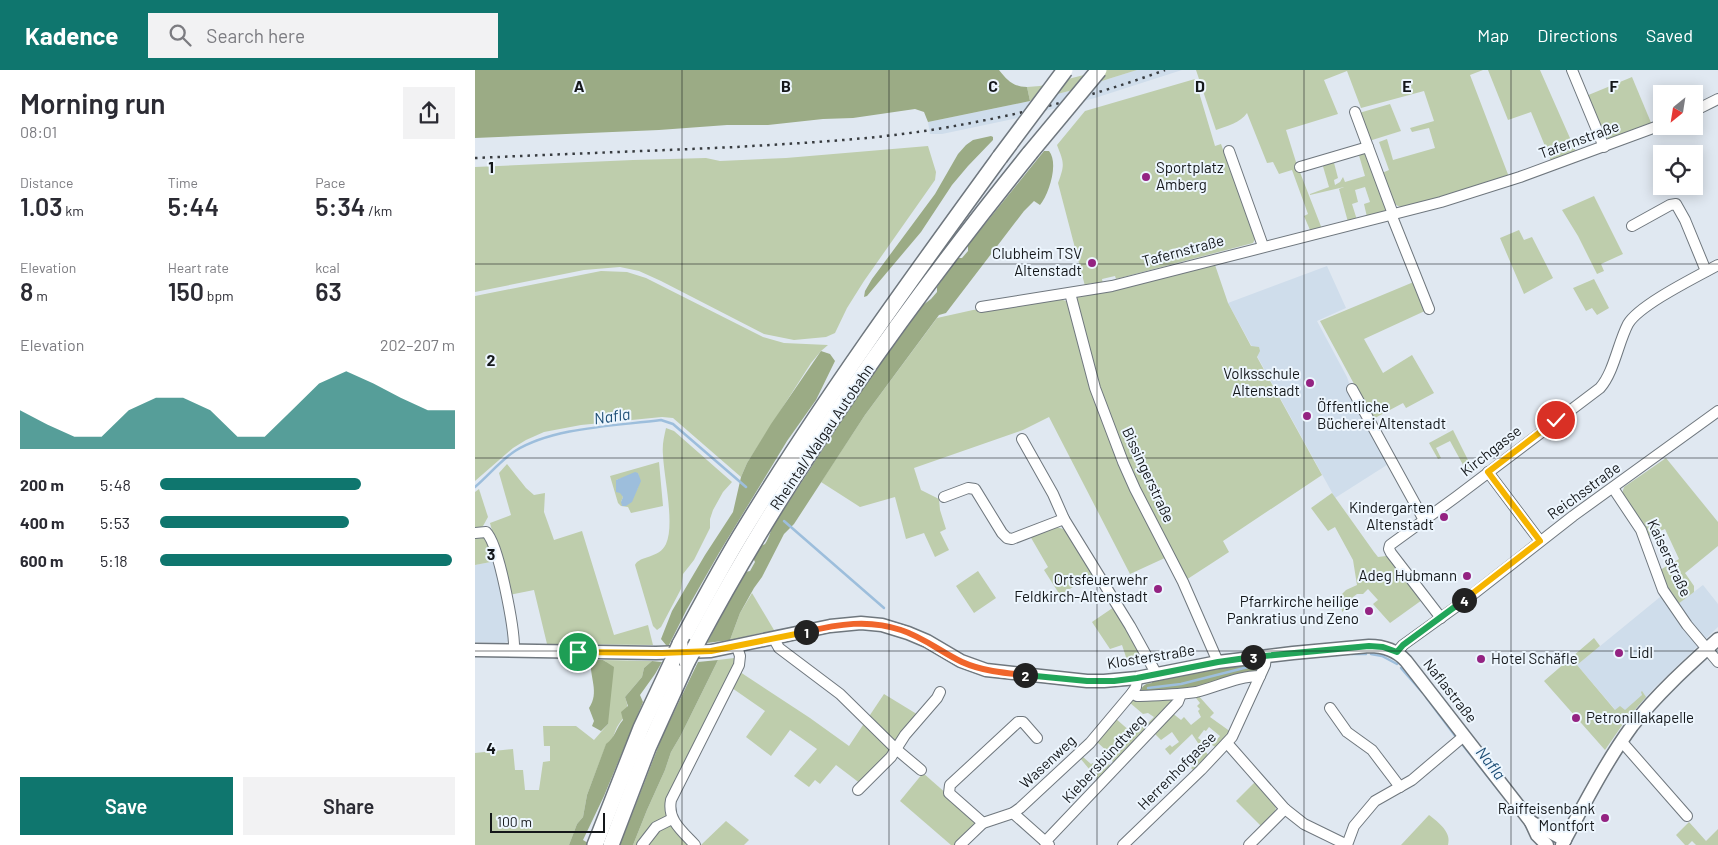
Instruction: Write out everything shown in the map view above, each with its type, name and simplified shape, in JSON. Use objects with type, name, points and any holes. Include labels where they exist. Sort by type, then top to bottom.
[{"type":"highway","name":"Rheintal/Walgau Autobahn","points":[[595,845],[637,737],[744,529],[787,460],[891,309],[1065,70]]},
{"type":"highway","name":"Rheintal/Walgau Autobahn","points":[[611,845],[648,748],[680,655],[697,642],[730,581],[820,436],[923,290],[979,216],[1099,70]]},
{"type":"main road","name":"Klosterstraße","points":[[475,650],[680,655],[737,647],[841,625],[871,624],[891,627],[911,634],[961,662],[986,670],[1087,681],[1137,678],[1218,662],[1369,646],[1383,647],[1397,652]]},
{"type":"main road","points":[[1567,843],[1622,742],[1652,703],[1718,639]]},
{"type":"main road","name":"Naflastraße","points":[[1397,652],[1418,675],[1547,845]]},
{"type":"main road","name":"Naflastraße","points":[[1531,822],[1567,843]]},
{"type":"street","points":[[1572,70],[1604,147]]},
{"type":"street","points":[[1703,106],[1718,99]]},
{"type":"street","points":[[1355,112],[1429,309]]},
{"type":"street","name":"Tafernstraße","points":[[981,307],[1112,286],[1441,202],[1511,180],[1653,128]]},
{"type":"street","points":[[1300,167],[1368,147]]},
{"type":"street","points":[[1229,151],[1263,246]]},
{"type":"street","points":[[1632,226],[1670,205],[1676,204],[1685,220],[1706,271]]},
{"type":"street","name":"Kirchgasse","points":[[1441,618],[1391,553],[1389,547],[1603,384],[1625,330],[1637,313],[1718,265]]},
{"type":"street","name":"Bissingerstraße","points":[[1070,293],[1095,388],[1120,454],[1135,489],[1183,582],[1218,662]]},
{"type":"street","points":[[1352,388],[1425,520]]},
{"type":"street","name":"Reichsstraße","points":[[1397,652],[1403,645],[1540,541],[1718,411]]},
{"type":"street","points":[[1023,439],[1053,494],[1064,519],[1130,626],[1157,675]]},
{"type":"street","points":[[1488,472],[1540,541]]},
{"type":"street","points":[[944,498],[968,488],[975,488],[1002,533],[1007,538],[1012,539],[1064,519]]},
{"type":"street","name":"Kaiserstraße","points":[[1613,488],[1641,530],[1663,590],[1682,619],[1718,662]]},
{"type":"street","points":[[475,533],[486,532],[490,536],[500,567],[514,636],[514,651]]},
{"type":"street","points":[[774,638],[779,648],[840,694],[896,749],[921,770]]},
{"type":"street","points":[[695,845],[672,819],[670,807],[675,791],[739,665],[737,647]]},
{"type":"street","name":"Herrenhofgasse","points":[[1123,845],[1227,743],[1234,733],[1265,665],[1266,656]]},
{"type":"street","name":"Kiebersbündtweg","points":[[1132,693],[1137,696],[1181,694],[1213,688],[1248,676],[1260,676]]},
{"type":"street","name":"Wasenweg","points":[[960,845],[983,822],[1013,813],[1090,743],[1132,693],[1136,687],[1137,678]]},
{"type":"street","points":[[858,790],[891,757],[905,735],[940,692]]},
{"type":"street","name":"Kiebersbündtweg","points":[[1047,843],[1178,702],[1181,694]]},
{"type":"street","points":[[1330,708],[1347,732],[1372,750],[1400,787]]},
{"type":"street","points":[[983,822],[949,793],[950,785],[1018,722],[1023,722],[1037,738]]},
{"type":"street","points":[[1227,743],[1285,809],[1312,828],[1347,845],[1354,826],[1375,801],[1412,780],[1464,736]]},
{"type":"street","points":[[1622,742],[1687,816]]},
{"type":"street","points":[[1249,845],[1285,809]]},
{"type":"street","points":[[1013,813],[1047,843]]},
{"type":"street","points":[[642,845],[656,827],[672,819]]},
{"type":"shaded area","points":[[1137,70],[1182,70],[1095,98],[1018,118],[942,134],[930,134],[928,122],[1030,101]]},
{"type":"shaded area","name":"Volksschule Altenstadt","points":[[1327,266],[1346,308],[1317,321],[1390,463],[1335,498],[1228,303]]},
{"type":"shaded area","points":[[496,561],[511,635],[509,641],[504,643],[475,642],[475,565]]},
{"type":"shaded area","points":[[1703,585],[1718,604],[1718,627],[1655,687],[1625,721],[1577,665],[1665,593],[1674,607]]},
{"type":"green space","points":[[475,70],[999,70],[1011,82],[1018,86],[1027,87],[1030,101],[928,122],[924,112],[915,109],[853,118],[768,125],[727,125],[475,138]]},
{"type":"green space","points":[[1104,70],[1137,70],[1030,101],[1027,87],[1040,86]]},
{"type":"green space","points":[[1196,70],[1483,70],[1470,75],[1509,177],[1449,196],[1402,207],[1398,206],[1391,198],[1382,173],[1389,170],[1379,142],[1387,139],[1393,160],[1435,148],[1429,128],[1412,132],[1410,128],[1434,121],[1424,91],[1361,108],[1347,71],[1324,80],[1338,114],[1286,130],[1296,162],[1322,229],[1310,230],[1304,216],[1308,214],[1292,170],[1279,174],[1273,162],[1267,163],[1247,113],[1237,122],[1216,130]]},
{"type":"green space","points":[[1488,70],[1540,70],[1577,154],[1552,163],[1531,112],[1508,120]]},
{"type":"green space","points":[[1632,77],[1652,125],[1612,140],[1605,137],[1586,96]]},
{"type":"green space","name":"Sportplatz Amberg","points":[[1195,79],[1215,146],[1221,144],[1256,237],[1253,243],[1116,279],[1115,276],[1102,279],[1103,284],[1091,283],[1085,286],[1058,183],[1063,164],[1057,145],[1085,111]]},
{"type":"green space","points":[[1390,104],[1401,131],[1369,141],[1359,113]]},
{"type":"green space","points":[[991,136],[993,140],[952,185],[921,232],[867,296],[864,297],[865,291],[872,279],[935,194],[958,154],[973,140]]},
{"type":"green space","points":[[928,146],[936,172],[935,180],[864,281],[847,308],[835,333],[826,337],[794,340],[764,334],[661,281],[639,271],[620,267],[584,270],[475,292],[475,167],[633,160],[706,158],[720,161],[786,158]]},
{"type":"green space","points":[[1044,151],[1049,151],[1052,156],[1053,170],[1047,194],[1040,205],[1034,201],[1024,211],[946,313],[939,315],[865,415],[794,524],[784,534],[762,577],[740,613],[730,640],[707,643],[745,572],[750,571],[755,562],[753,558],[761,546],[765,544],[775,523],[856,398],[923,305],[937,292],[937,287],[958,258],[962,258],[968,251],[968,245]]},
{"type":"green space","points":[[1358,152],[1364,152],[1369,155],[1387,212],[1367,217],[1364,204],[1370,202],[1365,187],[1355,190],[1358,202],[1352,204],[1357,220],[1348,222],[1339,189],[1344,187],[1310,194],[1329,187],[1322,163],[1333,159],[1338,178],[1334,180],[1335,185],[1343,177],[1345,182],[1365,176]]},
{"type":"green space","points":[[1594,196],[1623,254],[1601,264],[1604,271],[1597,274],[1578,236],[1562,210]]},
{"type":"green space","points":[[1519,230],[1524,240],[1532,237],[1553,278],[1524,294],[1500,238]]},
{"type":"green space","points":[[1214,262],[1228,303],[1251,346],[1259,347],[1260,351],[1257,357],[1322,475],[1223,541],[1229,552],[1186,580],[1126,460],[1099,388],[1076,299],[1078,296]]},
{"type":"green space","points":[[601,271],[627,272],[646,278],[763,337],[784,343],[828,345],[811,363],[747,463],[741,477],[673,418],[662,417],[581,425],[544,432],[513,448],[475,481],[475,296]]},
{"type":"green space","points":[[1594,279],[1609,308],[1597,315],[1592,308],[1586,311],[1573,288]]},
{"type":"green space","points":[[1416,281],[1427,310],[1364,339],[1383,373],[1412,355],[1434,393],[1406,408],[1403,403],[1373,419],[1320,321]]},
{"type":"green space","points":[[1060,299],[1066,301],[1069,306],[1093,389],[1167,557],[1130,574],[1049,417],[1023,430],[914,468],[921,490],[939,499],[940,510],[946,529],[940,532],[949,550],[935,557],[924,533],[906,539],[895,497],[860,507],[821,482],[865,415],[937,318],[973,310]]},
{"type":"green space","points":[[821,351],[830,354],[835,361],[816,400],[787,441],[719,553],[669,645],[666,645],[661,639],[672,611],[733,512],[741,477],[747,463]]},
{"type":"green space","points":[[666,428],[674,431],[732,482],[723,492],[713,510],[710,528],[694,560],[683,574],[681,589],[661,627],[657,630],[653,626],[635,565],[637,562],[659,552],[666,544],[669,513],[663,441]]},
{"type":"green space","points":[[1453,430],[1474,472],[1468,474],[1450,441],[1436,448],[1441,458],[1438,459],[1429,443]]},
{"type":"green space","points":[[1666,458],[1718,522],[1718,546],[1685,573],[1694,586],[1694,592],[1678,604],[1660,570],[1679,559],[1665,529],[1649,536],[1622,494],[1624,487]]},
{"type":"green space","points":[[659,462],[663,506],[631,513],[628,507],[621,506],[618,503],[610,476]],"holes":[[[638,473],[639,479],[636,491],[621,502],[623,497],[616,480]]]},
{"type":"green space","points":[[507,464],[534,495],[545,493],[544,512],[554,540],[582,531],[614,635],[648,625],[653,645],[547,644],[534,590],[509,595],[490,523],[511,515],[499,473]]},
{"type":"green space","points":[[479,489],[488,517],[483,526],[475,530],[475,492]]},
{"type":"green space","points":[[1332,493],[1378,557],[1390,557],[1422,600],[1390,623],[1373,604],[1378,600],[1368,589],[1363,594],[1357,594],[1353,597],[1352,603],[1342,612],[1340,596],[1346,590],[1357,585],[1353,560],[1335,527],[1328,531],[1311,508]]},
{"type":"green space","points":[[1057,527],[1066,530],[1094,574],[1060,595],[1044,570],[1048,567],[1030,536]]},
{"type":"green space","points":[[475,536],[485,536],[496,561],[475,565]]},
{"type":"green space","points":[[978,571],[996,598],[974,613],[956,586]]},
{"type":"green space","points":[[752,593],[774,630],[730,640],[740,613]]},
{"type":"green space","points":[[1114,607],[1142,655],[1127,660],[1122,645],[1110,649],[1092,622]]},
{"type":"green space","points":[[1594,638],[1600,646],[1577,665],[1615,710],[1620,706],[1625,710],[1642,695],[1642,691],[1646,697],[1625,721],[1605,750],[1544,681]]},
{"type":"green space","points":[[734,658],[736,663],[666,816],[639,845],[633,845],[671,752],[718,660]]},
{"type":"green space","points":[[591,660],[603,660],[614,667],[608,724],[601,731],[592,726],[594,721],[589,708],[594,696]]},
{"type":"green space","points":[[603,660],[652,661],[644,668],[642,677],[625,697],[626,714],[617,727],[612,739],[606,745],[587,795],[583,817],[577,824],[569,845],[475,845],[475,753],[513,749],[515,770],[523,770],[525,790],[539,790],[543,762],[550,761],[550,746],[544,746],[543,726],[576,726],[594,740],[608,724],[606,662]]},
{"type":"green space","points":[[718,660],[671,752],[633,845],[620,845],[662,737],[698,662]]},
{"type":"green space","points":[[652,661],[662,662],[640,695],[643,702],[604,796],[583,840],[588,843],[587,845],[569,845],[577,824],[583,817],[587,795],[606,744],[623,720],[621,712],[628,706],[625,697],[642,677],[644,668]]},
{"type":"green space","points":[[1259,662],[1257,673],[1195,690],[1141,692],[1144,685],[1152,683],[1151,680],[1219,666]]},
{"type":"green space","points":[[740,672],[849,746],[865,722],[893,748],[861,784],[836,765],[820,784],[815,780],[809,787],[794,776],[817,749],[790,730],[771,756],[746,737],[765,711],[732,688]]},
{"type":"green space","points":[[884,694],[920,716],[897,740],[894,740],[868,718]]},
{"type":"green space","points":[[1197,694],[1214,713],[1210,717],[1231,732],[1217,748],[1212,745],[1220,736],[1209,727],[1206,731],[1204,730],[1198,738],[1209,747],[1205,751],[1210,757],[1195,772],[1191,768],[1197,763],[1190,755],[1200,746],[1192,734],[1170,755],[1165,749],[1179,742],[1172,732],[1161,740],[1153,732],[1171,712],[1181,720],[1184,717],[1191,725],[1201,717],[1198,711],[1200,709],[1197,706],[1200,703],[1196,698]]},
{"type":"green space","points":[[1171,696],[1176,700],[1099,781],[1080,758],[1083,757],[1102,771],[1109,764],[1111,766],[1114,763],[1107,756],[1109,753],[1097,742],[1115,718],[1131,732],[1141,721],[1147,724],[1154,717],[1148,713],[1143,714],[1129,702],[1134,699]]},
{"type":"green space","points":[[923,773],[973,817],[976,822],[957,845],[951,845],[900,801]]},
{"type":"green space","points":[[1256,781],[1276,806],[1275,815],[1262,827],[1236,801]]},
{"type":"green space","points":[[1429,815],[1446,832],[1449,840],[1448,845],[1401,845]]},
{"type":"green space","points":[[726,821],[749,840],[744,845],[701,845]]},
{"type":"green space","points":[[1689,822],[1706,841],[1718,829],[1718,845],[1696,845],[1692,841],[1685,845],[1676,835]]},
{"type":"green space","points":[[670,825],[692,845],[645,845],[657,830]]},
{"type":"water","points":[[635,472],[638,473],[641,481],[632,502],[622,506],[623,497],[620,493],[616,492],[616,480]]},
{"type":"waterway","name":"Nafla","points":[[475,487],[515,451],[531,443],[566,432],[661,420],[673,424],[746,487]]},
{"type":"waterway","name":"Nafla","points":[[784,521],[884,608]]},
{"type":"waterway","name":"Nafla","points":[[1352,654],[1366,654]]},
{"type":"waterway","name":"Nafla","points":[[1371,654],[1382,656],[1397,664]]},
{"type":"waterway","name":"Nafla","points":[[1148,688],[1181,684],[1256,665]]},
{"type":"waterway","name":"Nafla","points":[[1401,668],[1422,692]]},
{"type":"waterway","name":"Nafla","points":[[1426,697],[1456,737]]},
{"type":"waterway","name":"Nafla","points":[[1462,744],[1500,792]]},
{"type":"railway","points":[[475,158],[834,141],[931,130],[1049,106],[1165,70]]},
{"type":"place","name":"Sportplatz Amberg","points":[[1146,177]]},
{"type":"place","name":"Clubheim TSV Altenstadt","points":[[1092,263]]},
{"type":"place","name":"Volksschule Altenstadt","points":[[1310,383]]},
{"type":"place","name":"Öffentliche Bücherei Altenstadt","points":[[1307,416]]},
{"type":"place","name":"Kindergarten Altenstadt","points":[[1444,517]]},
{"type":"place","name":"Adeg Hubmann","points":[[1467,576]]},
{"type":"place","name":"Ortsfeuerwehr Feldkirch-Altenstadt","points":[[1158,589]]},
{"type":"place","name":"Pfarrkirche heilige Pankratius und Zeno","points":[[1369,611]]},
{"type":"place","name":"Lidl","points":[[1619,653]]},
{"type":"place","name":"Hotel Schäfle","points":[[1481,659]]},
{"type":"place","name":"Petronillakapelle","points":[[1576,718]]},
{"type":"place","name":"Raiffeisenbank Montfort","points":[[1605,818]]},
{"type":"route","points":[[578,652],[680,653],[711,651],[830,626],[861,623],[891,627],[911,634],[927,641],[961,662],[986,670],[1087,681],[1114,681],[1137,678],[1218,662],[1311,651],[1376,646],[1397,652],[1403,645],[1540,541],[1488,472],[1556,420]]}]
